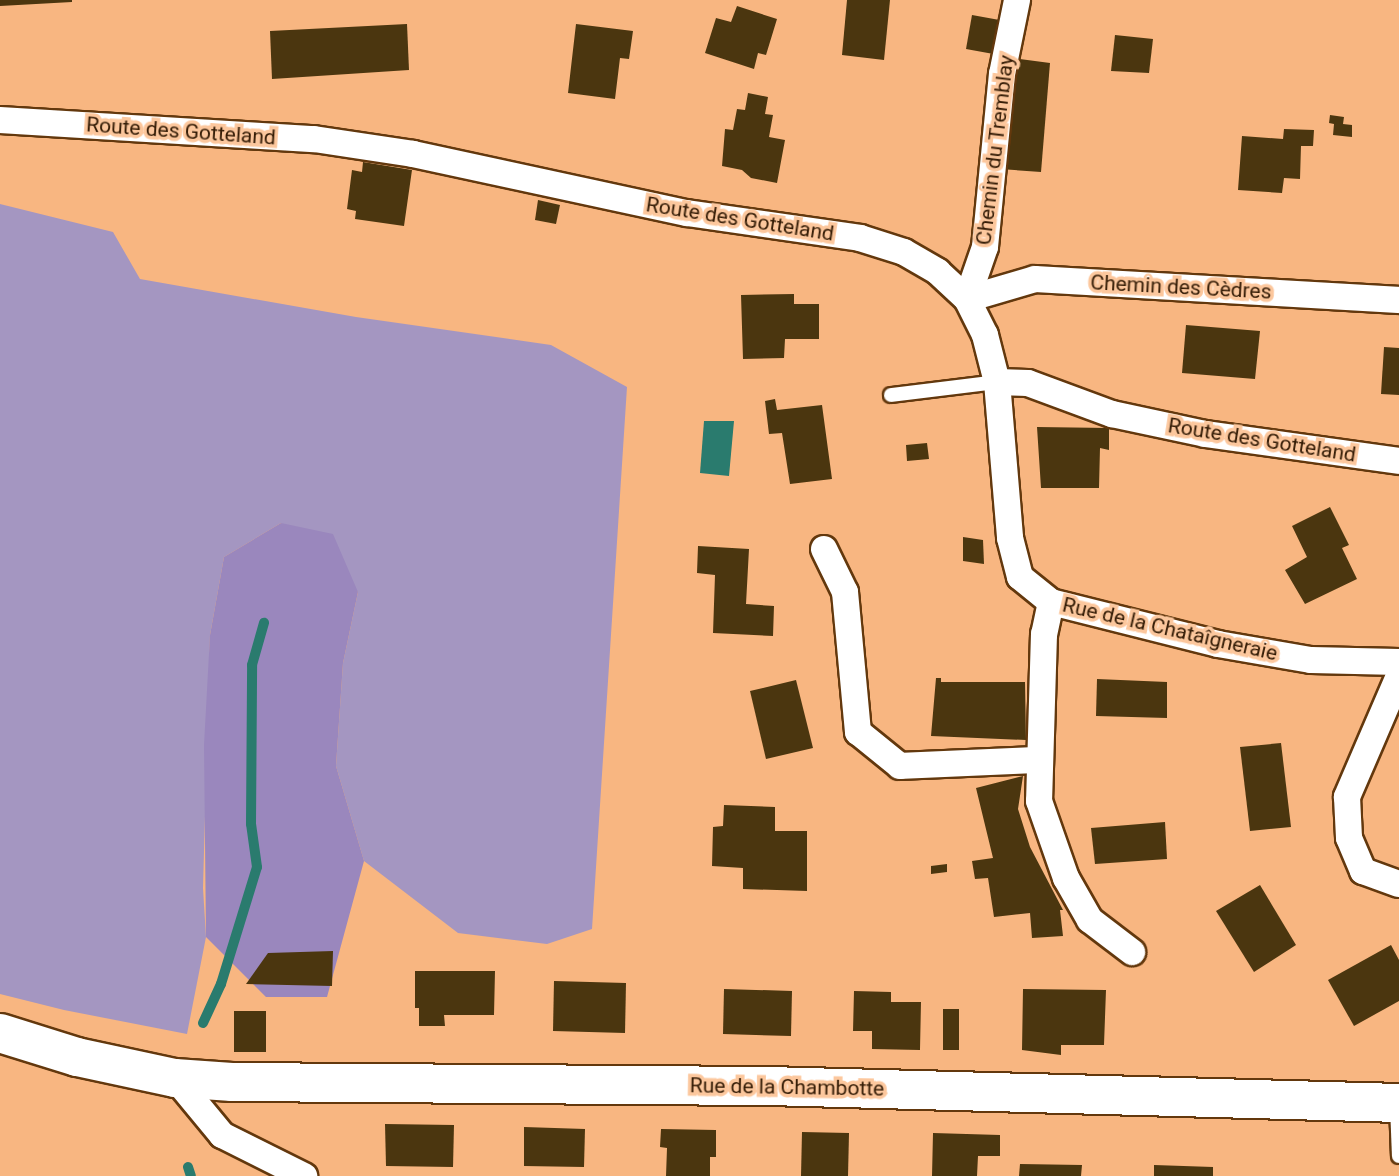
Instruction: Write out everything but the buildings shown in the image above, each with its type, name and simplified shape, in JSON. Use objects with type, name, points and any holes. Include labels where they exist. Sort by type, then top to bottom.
[{"type":"main road","name":"Rue de la Chambotte","points":[[0,1034],[77,1057],[175,1078],[254,1083],[310,1080],[795,1087],[1398,1103]]},
{"type":"street","name":"Chemin du Tremblay","points":[[967,299],[985,247],[1002,74],[1017,0]]},
{"type":"street","name":"Route des Gotteland","points":[[0,120],[314,139],[413,154],[687,213],[860,238],[904,252],[938,272],[967,299],[985,335],[996,382],[1028,383],[1112,414],[1205,434],[1399,461]]},
{"type":"street","name":"Chemin des Cèdres","points":[[967,299],[1035,279],[1399,300]]},
{"type":"street","name":"Rue de la Chataîgneraie","points":[[996,382],[1010,538],[1020,577],[1051,602],[1231,646],[1311,660],[1399,662]]},
{"type":"street","points":[[824,548],[845,592],[858,732],[900,766],[1040,760]]},
{"type":"street","points":[[1051,602],[1044,634],[1039,801],[1066,878],[1090,920],[1132,952]]},
{"type":"street","points":[[1399,676],[1347,797],[1349,838],[1363,871],[1399,884]]},
{"type":"street","points":[[175,1078],[222,1135],[304,1176]]},
{"type":"lane","points":[[891,395],[996,382]]},
{"type":"lane","points":[[1398,1103],[1399,1156]]},
{"type":"shaded area","points":[[0,204],[113,232],[140,279],[356,317],[551,345],[627,387],[592,929],[547,944],[458,933],[364,861],[336,766],[343,663],[358,592],[281,523],[224,557],[210,635],[203,888],[206,937],[187,1034],[64,1010],[0,994]]},
{"type":"shaded area","points":[[281,523],[333,534],[358,592],[343,663],[336,766],[364,861],[327,997],[266,997],[206,937],[204,745],[210,635],[224,557]]},
{"type":"water","points":[[704,421],[734,421],[729,476],[700,473]]},
{"type":"waterway","points":[[203,1023],[221,984],[257,867],[251,824],[252,665],[264,623]]},
{"type":"waterway","points":[[188,1167],[191,1176]]}]
